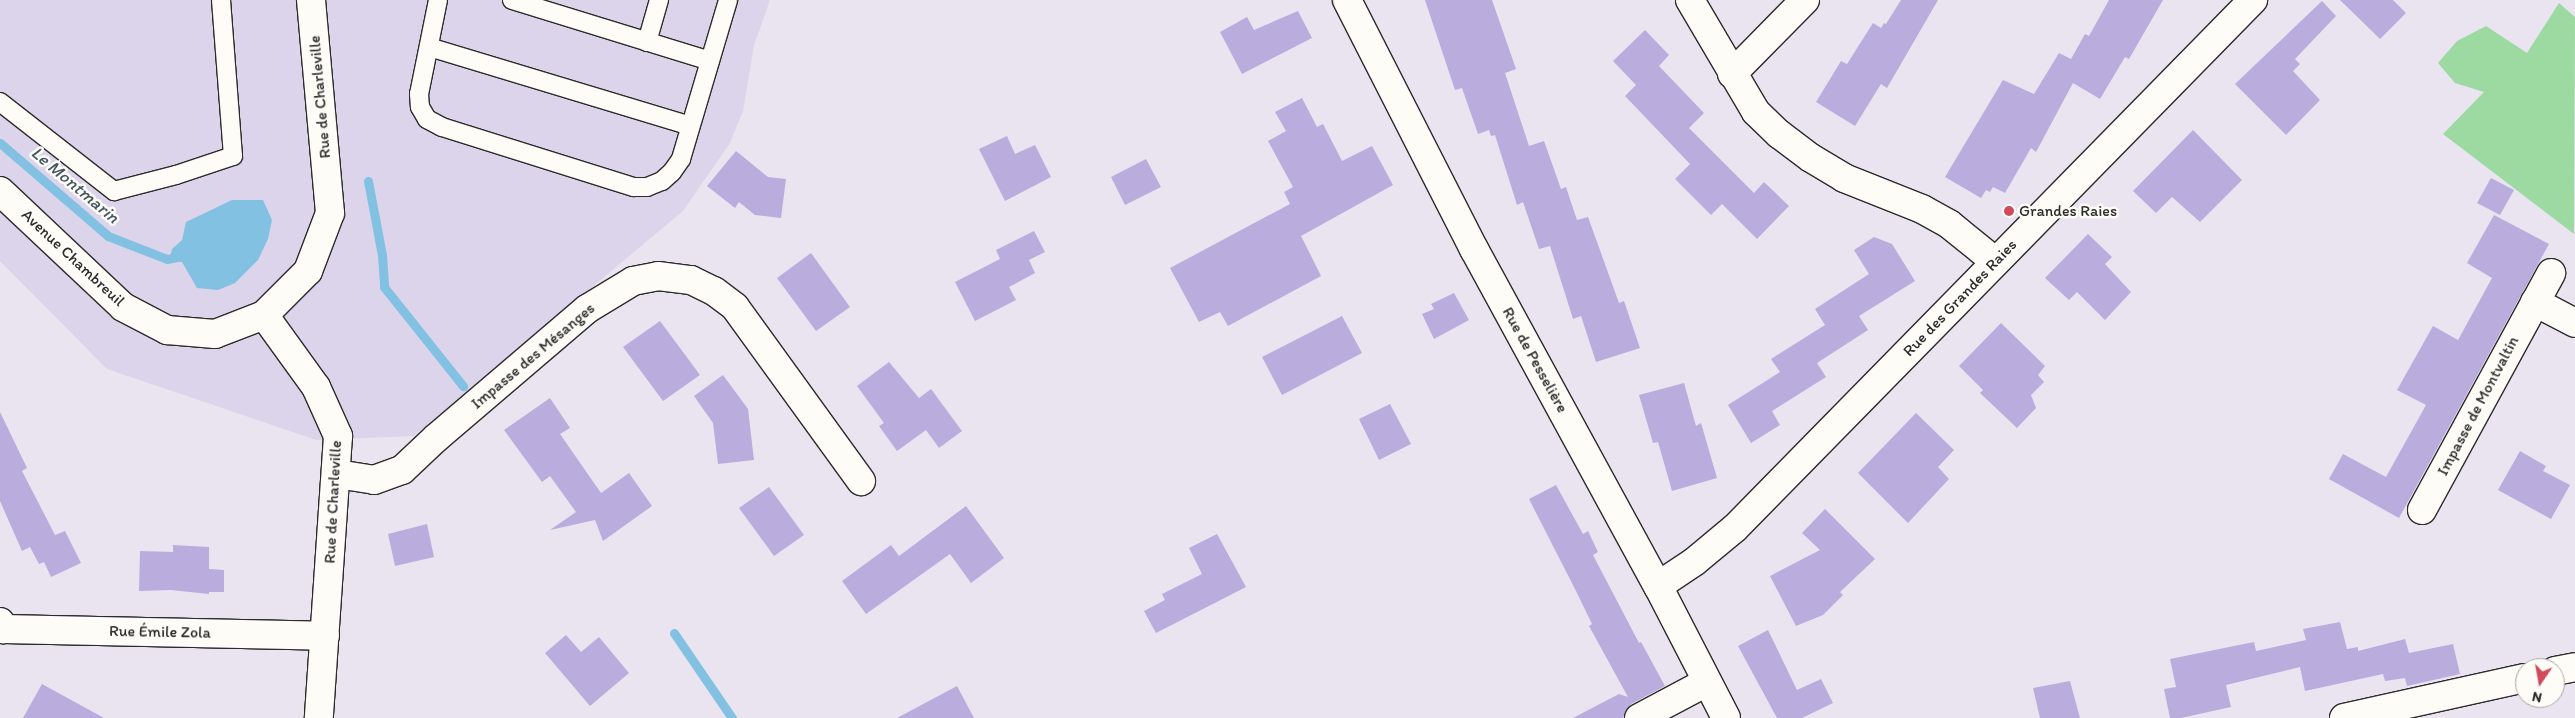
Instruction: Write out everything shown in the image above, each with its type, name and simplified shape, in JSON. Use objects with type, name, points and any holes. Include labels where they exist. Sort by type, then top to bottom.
[{"type":"street","name":"Rue de Charleville","points":[[311,0],[330,213],[308,271],[264,315],[316,388],[338,436],[337,474],[319,718]]},
{"type":"street","name":"Rue de Pesselière","points":[[1347,0],[1474,249],[1658,586],[1726,718]]},
{"type":"street","points":[[1690,0],[1756,112],[1779,134],[1811,158],[1844,178],[1922,209],[1949,224],[1996,262]]},
{"type":"street","points":[[1732,74],[1805,0]]},
{"type":"street","name":"Rue des Grandes Raies","points":[[1658,586],[1694,562],[1735,528],[2253,0]]},
{"type":"street","name":"Avenue Chambreuil","points":[[0,191],[123,307],[167,330],[215,334],[264,315]]},
{"type":"street","name":"Impasse de Montvaltin","points":[[2422,510],[2551,272]]},
{"type":"street","name":"Impasse des Mésanges","points":[[337,474],[374,480],[402,470],[436,438],[587,309],[633,282],[658,276],[691,280],[714,291],[735,307],[861,481]]},
{"type":"street","points":[[2535,302],[2575,323]]},
{"type":"street","name":"Rue Émile Zola","points":[[1,629],[325,636]]},
{"type":"street","points":[[2344,718],[2515,680]]},
{"type":"street","points":[[1639,718],[1707,682]]},
{"type":"lane","points":[[0,102],[114,191],[176,175],[233,156],[221,0]]},
{"type":"lane","points":[[438,0],[419,94],[420,107],[428,119],[442,127],[634,187],[647,187],[662,181],[672,172],[681,159],[728,0]]},
{"type":"lane","points":[[512,0],[710,61]]},
{"type":"lane","points":[[647,42],[659,0]]},
{"type":"lane","points":[[429,47],[690,126]]},
{"type":"shaded area","points":[[0,0],[770,0],[754,45],[743,111],[730,143],[683,211],[414,436],[316,440],[107,369],[0,261]]},
{"type":"green space","points":[[2559,3],[2575,17],[2574,234],[2443,134],[2484,92],[2455,83],[2438,63],[2457,41],[2486,26],[2527,53]]},
{"type":"water","points":[[232,200],[263,200],[272,220],[268,239],[258,260],[235,283],[218,290],[197,288],[182,262],[169,261],[172,249],[182,240],[186,222]]},
{"type":"building","points":[[1425,0],[1492,0],[1516,69],[1505,73],[1529,146],[1544,141],[1561,189],[1566,187],[1577,220],[1588,217],[1619,303],[1624,301],[1640,348],[1596,362],[1581,316],[1573,319],[1550,246],[1539,249],[1523,202],[1517,205],[1495,135],[1491,136],[1489,130],[1478,134],[1462,88],[1455,90]]},
{"type":"building","points":[[1901,0],[1938,0],[1887,88],[1881,84],[1855,126],[1816,102],[1841,61],[1847,64],[1873,23],[1881,28],[1884,23],[1886,24]]},
{"type":"building","points":[[2109,0],[2163,0],[2129,59],[2125,57],[2100,99],[2073,83],[2036,152],[2031,148],[2005,193],[1993,187],[1990,192],[1986,190],[1981,198],[1945,177],[2003,80],[2034,94],[2059,53],[2071,59],[2085,34],[2089,36]]},
{"type":"building","points":[[2340,0],[2393,0],[2406,13],[2380,39]]},
{"type":"building","points":[[2322,1],[2336,16],[2295,59],[2300,64],[2293,71],[2320,100],[2286,135],[2235,84]]},
{"type":"building","points":[[1298,11],[1312,38],[1242,74],[1220,32],[1247,17],[1254,30]]},
{"type":"building","points":[[1645,30],[1669,55],[1659,66],[1704,113],[1689,128],[1754,193],[1764,182],[1789,206],[1757,239],[1722,204],[1711,215],[1675,179],[1690,164],[1625,96],[1636,85],[1613,61]]},
{"type":"building","points":[[1302,98],[1317,127],[1323,124],[1342,161],[1372,146],[1393,185],[1301,236],[1321,276],[1228,326],[1220,312],[1199,322],[1170,268],[1290,204],[1284,192],[1293,187],[1268,141],[1286,131],[1275,112]]},
{"type":"building","points":[[2193,130],[2242,180],[2200,222],[2172,197],[2156,213],[2133,191]]},
{"type":"building","points":[[1007,136],[1015,154],[1035,145],[1051,177],[1005,201],[979,149]]},
{"type":"building","points":[[736,151],[768,177],[786,179],[781,218],[755,215],[739,202],[735,208],[707,186]]},
{"type":"building","points":[[1146,159],[1161,187],[1125,205],[1111,177]]},
{"type":"building","points":[[2491,178],[2514,190],[2500,215],[2477,203]]},
{"type":"building","points":[[2494,215],[2549,244],[2399,518],[2329,479],[2343,454],[2386,477],[2426,405],[2397,390],[2433,326],[2458,340],[2492,278],[2467,263]]},
{"type":"building","points":[[1034,231],[1045,252],[1029,260],[1035,273],[1009,287],[1016,300],[975,321],[955,282],[1000,259],[996,250]]},
{"type":"building","points":[[2088,234],[2112,257],[2105,264],[2131,292],[2105,320],[2077,292],[2069,300],[2045,278]]},
{"type":"building","points":[[1874,237],[1892,244],[1915,281],[1859,316],[1868,330],[1817,363],[1826,377],[1772,411],[1780,425],[1751,443],[1728,405],[1780,372],[1771,359],[1825,325],[1815,309],[1869,274],[1854,250]]},
{"type":"building","points":[[811,253],[850,307],[816,331],[777,278]]},
{"type":"building","points":[[1454,293],[1469,320],[1434,339],[1422,314],[1434,309],[1431,304]]},
{"type":"building","points":[[1342,316],[1362,353],[1282,395],[1262,357]]},
{"type":"building","points":[[660,321],[700,375],[663,401],[623,347]]},
{"type":"building","points":[[2001,323],[2045,366],[2038,375],[2044,382],[2031,395],[2036,408],[2017,428],[1980,393],[1983,390],[1959,366]]},
{"type":"building","points":[[889,362],[919,398],[931,389],[962,431],[939,448],[926,430],[897,451],[879,426],[884,423],[857,386]]},
{"type":"building","points":[[723,375],[748,409],[754,460],[718,464],[713,423],[694,396]]},
{"type":"building","points":[[1684,383],[1696,426],[1701,423],[1717,478],[1672,491],[1658,442],[1653,443],[1639,395]]},
{"type":"building","points":[[550,398],[570,428],[560,434],[601,493],[629,473],[652,506],[603,541],[595,520],[550,530],[576,512],[550,476],[542,482],[504,430]]},
{"type":"building","points":[[1390,404],[1411,444],[1379,460],[1359,419]]},
{"type":"building","points":[[0,412],[27,468],[22,471],[55,535],[65,531],[81,563],[51,577],[44,562],[39,564],[30,547],[22,551],[0,501]]},
{"type":"building","points":[[1916,413],[1954,450],[1938,467],[1949,479],[1908,523],[1858,473]]},
{"type":"building","points":[[2520,451],[2546,466],[2543,471],[2570,485],[2551,519],[2498,490]]},
{"type":"building","points":[[1556,485],[1583,534],[1588,531],[1598,552],[1593,555],[1639,643],[1641,642],[1665,686],[1631,704],[1623,718],[1573,718],[1619,694],[1628,697],[1589,626],[1592,624],[1529,499]]},
{"type":"building","points":[[769,487],[804,535],[774,556],[739,508]]},
{"type":"building","points":[[966,506],[1004,558],[971,583],[950,554],[866,614],[842,581],[891,545],[899,556]]},
{"type":"building","points":[[1825,509],[1875,559],[1840,592],[1843,595],[1823,615],[1796,626],[1770,576],[1820,550],[1802,533]]},
{"type":"building","points":[[427,524],[434,557],[395,566],[388,534]]},
{"type":"building","points":[[1217,534],[1246,587],[1156,633],[1144,611],[1165,600],[1162,594],[1202,574],[1189,548]]},
{"type":"building","points":[[173,545],[209,547],[209,569],[224,570],[224,592],[209,592],[209,594],[171,590],[139,591],[140,551],[173,552]]},
{"type":"building","points":[[2340,622],[2347,649],[2358,647],[2358,651],[2405,639],[2409,653],[2453,644],[2460,674],[2407,686],[2405,678],[2385,681],[2383,674],[2305,691],[2300,667],[2226,685],[2231,707],[2181,718],[2170,718],[2164,689],[2176,687],[2170,659],[2254,642],[2256,651],[2306,640],[2303,629]]},
{"type":"building","points":[[1768,630],[1797,690],[1821,679],[1833,703],[1802,718],[1777,718],[1738,646]]},
{"type":"building","points":[[566,635],[581,652],[599,637],[629,673],[590,706],[545,653]]},
{"type":"building","points":[[2070,681],[2080,718],[2040,718],[2033,688]]},
{"type":"building","points":[[42,684],[104,718],[23,718]]},
{"type":"building","points":[[957,686],[974,718],[897,718]]},
{"type":"waterway","name":"Le Montmarin","points":[[0,143],[108,236],[167,259],[182,256]]},
{"type":"waterway","points":[[368,181],[382,255],[384,287],[463,386]]},
{"type":"waterway","points":[[674,633],[732,718]]},
{"type":"place","name":"Grandes Raies","points":[[2009,211]]}]
